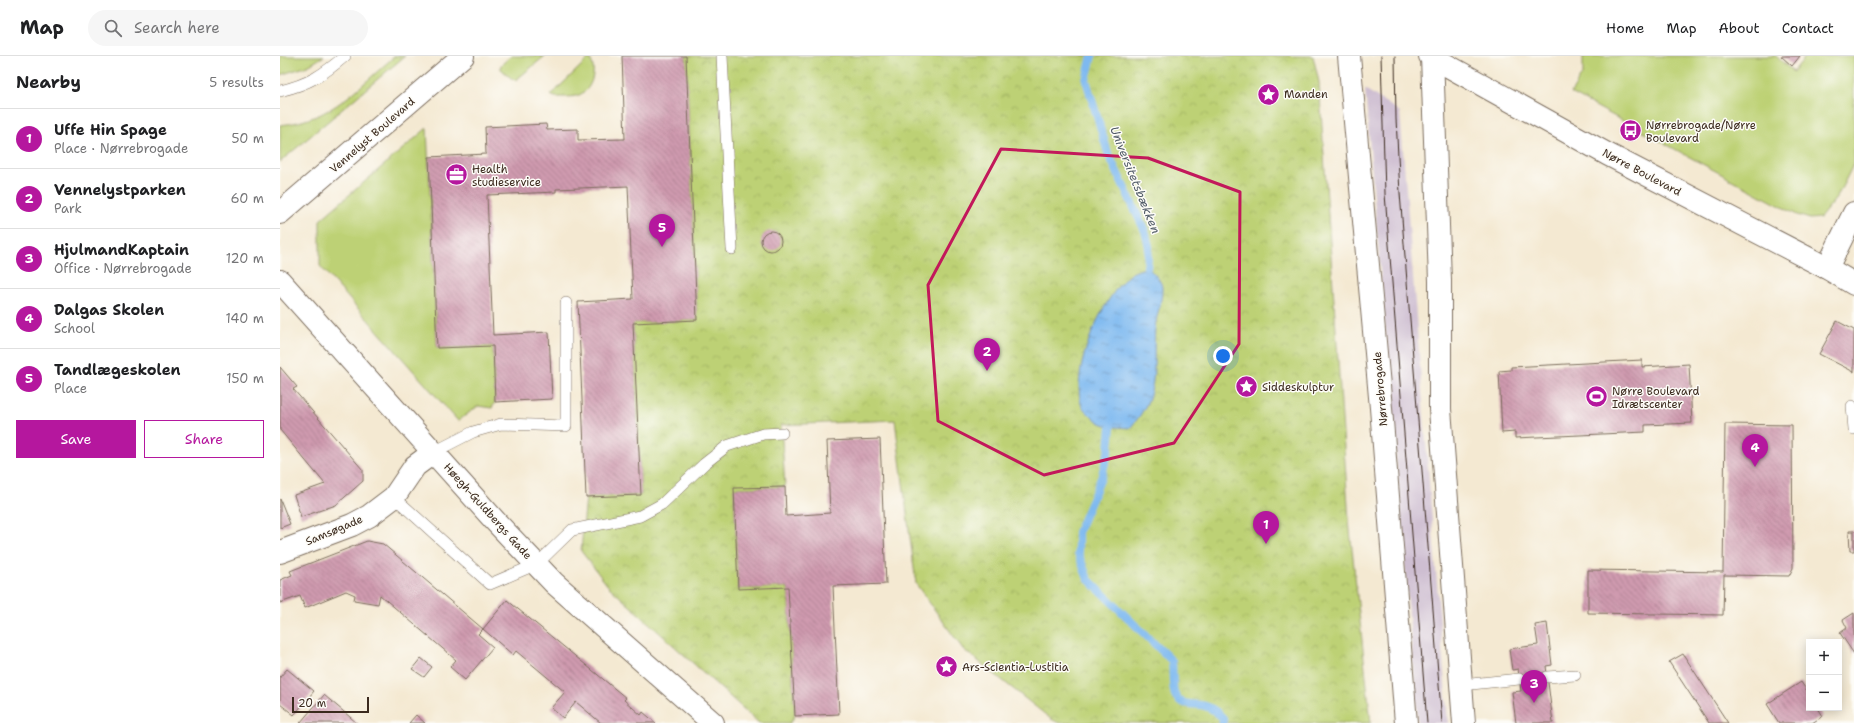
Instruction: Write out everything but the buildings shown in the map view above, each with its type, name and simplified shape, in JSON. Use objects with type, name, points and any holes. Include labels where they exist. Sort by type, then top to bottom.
[{"type":"street","name":"Vennelyst Boulevard","points":[[280,213],[463,56]]},
{"type":"street","name":"Nørrebrogade","points":[[1349,56],[1381,408],[1406,723]]},
{"type":"street","name":"Nørre Boulevard","points":[[1431,56],[1607,154],[1827,268],[1854,284]]},
{"type":"street","points":[[1431,56],[1440,281],[1440,409],[1464,723]]},
{"type":"street","points":[[1827,268],[1854,213]]},
{"type":"street","name":"Høegh-Guldbergs Gade","points":[[280,281],[496,522],[554,583],[713,723]]},
{"type":"street","name":"Samsøgade","points":[[280,552],[352,525],[369,516],[394,498],[415,466],[434,452]]},
{"type":"lane","points":[[280,91],[298,87],[324,74],[345,56]]},
{"type":"lane","points":[[722,56],[732,249]]},
{"type":"lane","points":[[434,452],[473,432],[501,424],[566,426],[566,303]]},
{"type":"lane","points":[[1852,406],[1854,429]]},
{"type":"lane","points":[[394,498],[490,584],[537,564],[572,530],[640,516],[662,504],[704,464],[727,446],[763,434],[782,433]]},
{"type":"lane","points":[[1548,677],[1575,675]]},
{"type":"lane","points":[[1462,685],[1519,679]]},
{"type":"highlighted area","points":[[1001,149],[1148,158],[1240,192],[1239,344],[1174,443],[1044,475],[938,421],[928,285]]},
{"type":"shaded area","points":[[1365,89],[1400,112],[1448,723],[1418,723]]},
{"type":"green space","points":[[280,56],[324,56],[308,66],[280,75]]},
{"type":"green space","points":[[395,56],[405,56],[280,162],[280,125],[299,122],[315,117],[330,109],[356,91]]},
{"type":"green space","points":[[511,56],[545,56],[516,80],[512,79],[500,68],[501,65]]},
{"type":"green space","points":[[686,56],[1313,56],[1319,82],[1349,521],[1371,723],[1059,723],[1051,719],[963,649],[916,584],[895,420],[781,425],[785,487],[734,488],[738,589],[788,587],[795,716],[790,723],[759,723],[608,586],[581,551],[586,497],[641,495],[633,323],[697,320]]},
{"type":"green space","points":[[1583,56],[1776,56],[1793,72],[1806,56],[1854,56],[1854,163],[1837,197],[1820,218],[1810,219],[1797,215],[1571,93],[1583,73]]},
{"type":"green space","points":[[589,58],[593,66],[593,76],[590,85],[584,92],[571,97],[554,97],[551,95]]},
{"type":"green space","points":[[427,128],[437,348],[493,346],[495,402],[492,408],[478,406],[458,421],[320,266],[320,220]]},
{"type":"water","points":[[1147,267],[1158,278],[1162,287],[1155,329],[1154,369],[1151,393],[1140,416],[1130,428],[1108,426],[1098,422],[1083,408],[1079,389],[1080,371],[1091,334],[1109,299],[1119,285],[1130,274]]},
{"type":"waterway","name":"Universitetsbækken","points":[[1092,56],[1086,80],[1108,153],[1145,231],[1149,247],[1147,267]]},
{"type":"waterway","name":"Universitetsbækken","points":[[1111,427],[1109,449],[1101,478],[1078,532],[1078,553],[1088,579],[1172,661],[1173,688],[1178,699],[1184,703],[1201,705],[1210,708],[1223,718],[1223,723]]},
{"type":"tram line","points":[[1381,56],[1385,194],[1427,723]]},
{"type":"tram line","points":[[1395,56],[1396,119],[1400,193],[1442,723]]},
{"type":"place","name":"Manden","points":[[1268,94]]},
{"type":"place","name":"Nørrebrogade/Nørre Boulevard","points":[[1631,131]]},
{"type":"place","name":"Health studieservice","points":[[457,175]]},
{"type":"place","name":"Tandlægeskolen","points":[[662,247]]},
{"type":"place","name":"Vennelystparken","points":[[987,371]]},
{"type":"place","name":"Siddeskulptur","points":[[1247,387]]},
{"type":"place","name":"Nørre Boulevard Idrætscenter","points":[[1596,397]]},
{"type":"place","name":"Dalgas Skolen","points":[[1755,467]]},
{"type":"place","name":"Uffe Hin Spage","points":[[1266,544]]},
{"type":"place","name":"Ars-Scientia-Lustitia","points":[[947,667]]},
{"type":"place","name":"HjulmandKaptain","points":[[1534,703]]}]
